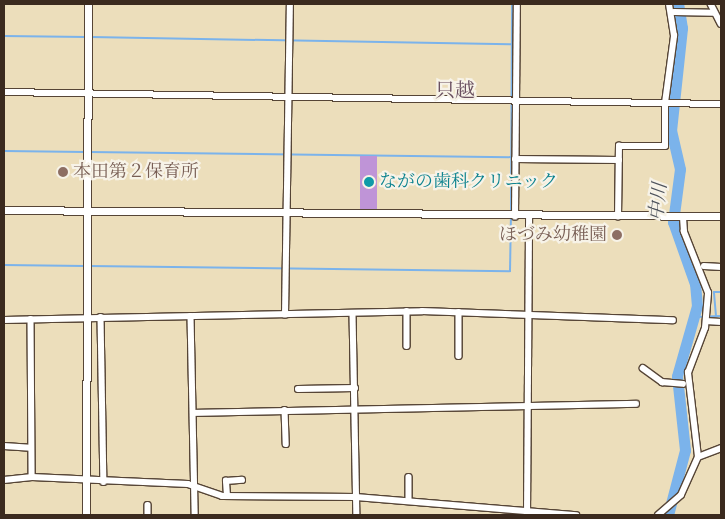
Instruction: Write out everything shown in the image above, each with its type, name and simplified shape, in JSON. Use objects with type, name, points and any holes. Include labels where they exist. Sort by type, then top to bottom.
[{"type":"street","points":[[86,515],[84,317],[88,4]]},
{"type":"street","points":[[285,315],[290,4]]},
{"type":"street","points":[[515,217],[516,4]]},
{"type":"street","points":[[669,4],[678,12],[713,12]]},
{"type":"street","points":[[711,4],[713,12],[721,24]]},
{"type":"street","points":[[618,217],[619,146],[665,146],[665,103],[678,12]]},
{"type":"street","points":[[4,92],[721,104]]},
{"type":"street","points":[[516,159],[619,160]]},
{"type":"street","points":[[4,210],[529,218],[683,218],[721,216]]},
{"type":"street","points":[[527,513],[528,406],[526,315],[529,218]]},
{"type":"street","points":[[681,384],[688,373],[706,321],[706,283],[688,244],[683,218]]},
{"type":"street","points":[[704,266],[721,267]]},
{"type":"street","points":[[4,320],[84,317],[353,314],[407,311],[673,320]]},
{"type":"street","points":[[407,311],[407,346]]},
{"type":"street","points":[[459,312],[460,356]]},
{"type":"street","points":[[353,314],[357,515]]},
{"type":"street","points":[[191,316],[195,515]]},
{"type":"street","points":[[101,317],[104,482]]},
{"type":"street","points":[[31,319],[30,448],[32,477]]},
{"type":"street","points":[[706,321],[721,322]]},
{"type":"street","points":[[643,368],[648,376],[672,384],[681,384]]},
{"type":"street","points":[[658,515],[667,504],[675,501],[688,484],[698,457],[688,373]]},
{"type":"street","points":[[681,384],[692,414]]},
{"type":"street","points":[[298,389],[355,388]]},
{"type":"street","points":[[193,413],[356,408],[636,404]]},
{"type":"street","points":[[285,410],[286,444]]},
{"type":"street","points":[[4,446],[30,448]]},
{"type":"street","points":[[698,457],[721,448]]},
{"type":"street","points":[[4,480],[32,477],[86,482],[194,485],[227,496],[356,497],[527,513],[576,515]]},
{"type":"street","points":[[409,477],[409,502]]},
{"type":"street","points":[[227,496],[226,481],[242,480]]},
{"type":"street","points":[[148,506],[148,515]]},
{"type":"building","name":"ながの歯科クリニック","points":[[360,156],[377,156],[377,209],[360,209]]},
{"type":"waterway","points":[[511,211],[512,4]]},
{"type":"waterway","name":"中川","points":[[668,515],[685,450],[677,376],[697,306],[695,284],[673,222],[680,169],[671,131],[682,28],[678,4]]},
{"type":"waterway","points":[[4,36],[86,37]]},
{"type":"waterway","points":[[91,37],[511,44]]},
{"type":"waterway","points":[[4,151],[85,152]]},
{"type":"waterway","points":[[89,152],[512,157]]},
{"type":"waterway","points":[[89,266],[510,271],[511,216]]},
{"type":"waterway","points":[[4,265],[84,266]]},
{"type":"waterway","points":[[716,316],[714,292],[721,292]]},
{"type":"waterway","points":[[695,317],[721,316]]},
{"type":"place","name":"本田第２保育所","points":[[63,172]]},
{"type":"place","name":"ながの歯科クリニック","points":[[369,182]]},
{"type":"place","name":"ほづみ幼稚園","points":[[617,235]]},
{"type":"district","name":"只越","points":[[455,90]]}]
